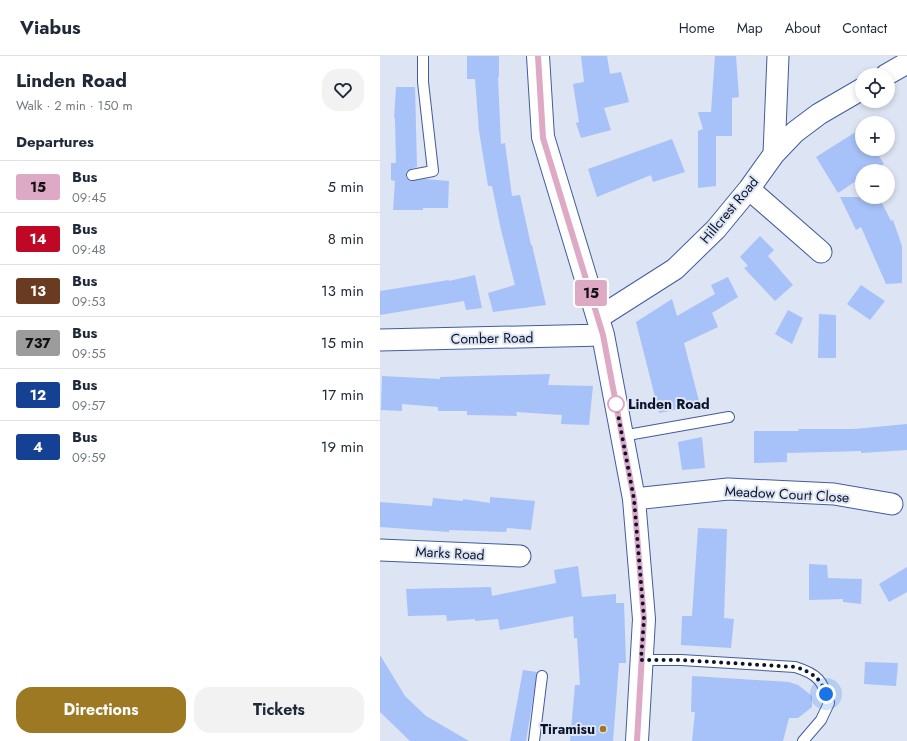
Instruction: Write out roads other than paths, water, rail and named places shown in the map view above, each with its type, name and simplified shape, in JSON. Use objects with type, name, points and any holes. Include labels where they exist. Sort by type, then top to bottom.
[{"type":"street","points":[[538,56],[543,138],[601,326],[634,499],[644,619],[637,741]]},
{"type":"street","points":[[774,154],[778,56]]},
{"type":"street","points":[[895,70],[907,63]]},
{"type":"street","name":"Hillcrest Road","points":[[601,326],[674,270],[716,229],[749,189],[774,154],[794,132],[820,114],[855,93]]},
{"type":"street","points":[[749,189],[821,252]]},
{"type":"street","name":"Comber Road","points":[[380,340],[601,326]]},
{"type":"street","name":"Meadow Court Close","points":[[634,499],[728,489],[834,494],[892,504]]},
{"type":"street","name":"Marks Road","points":[[380,550],[520,556]]},
{"type":"lane","points":[[412,175],[433,171],[423,82],[423,56]]},
{"type":"lane","points":[[622,436],[729,417]]},
{"type":"lane","points":[[641,660],[681,660],[796,667],[810,671],[824,686],[829,703],[821,720],[803,741]]},
{"type":"lane","points":[[534,741],[542,676]]},
{"type":"place","name":"Linden Road","points":[[616,404]]},
{"type":"place","name":"Tiramisu","points":[[603,729]]}]
